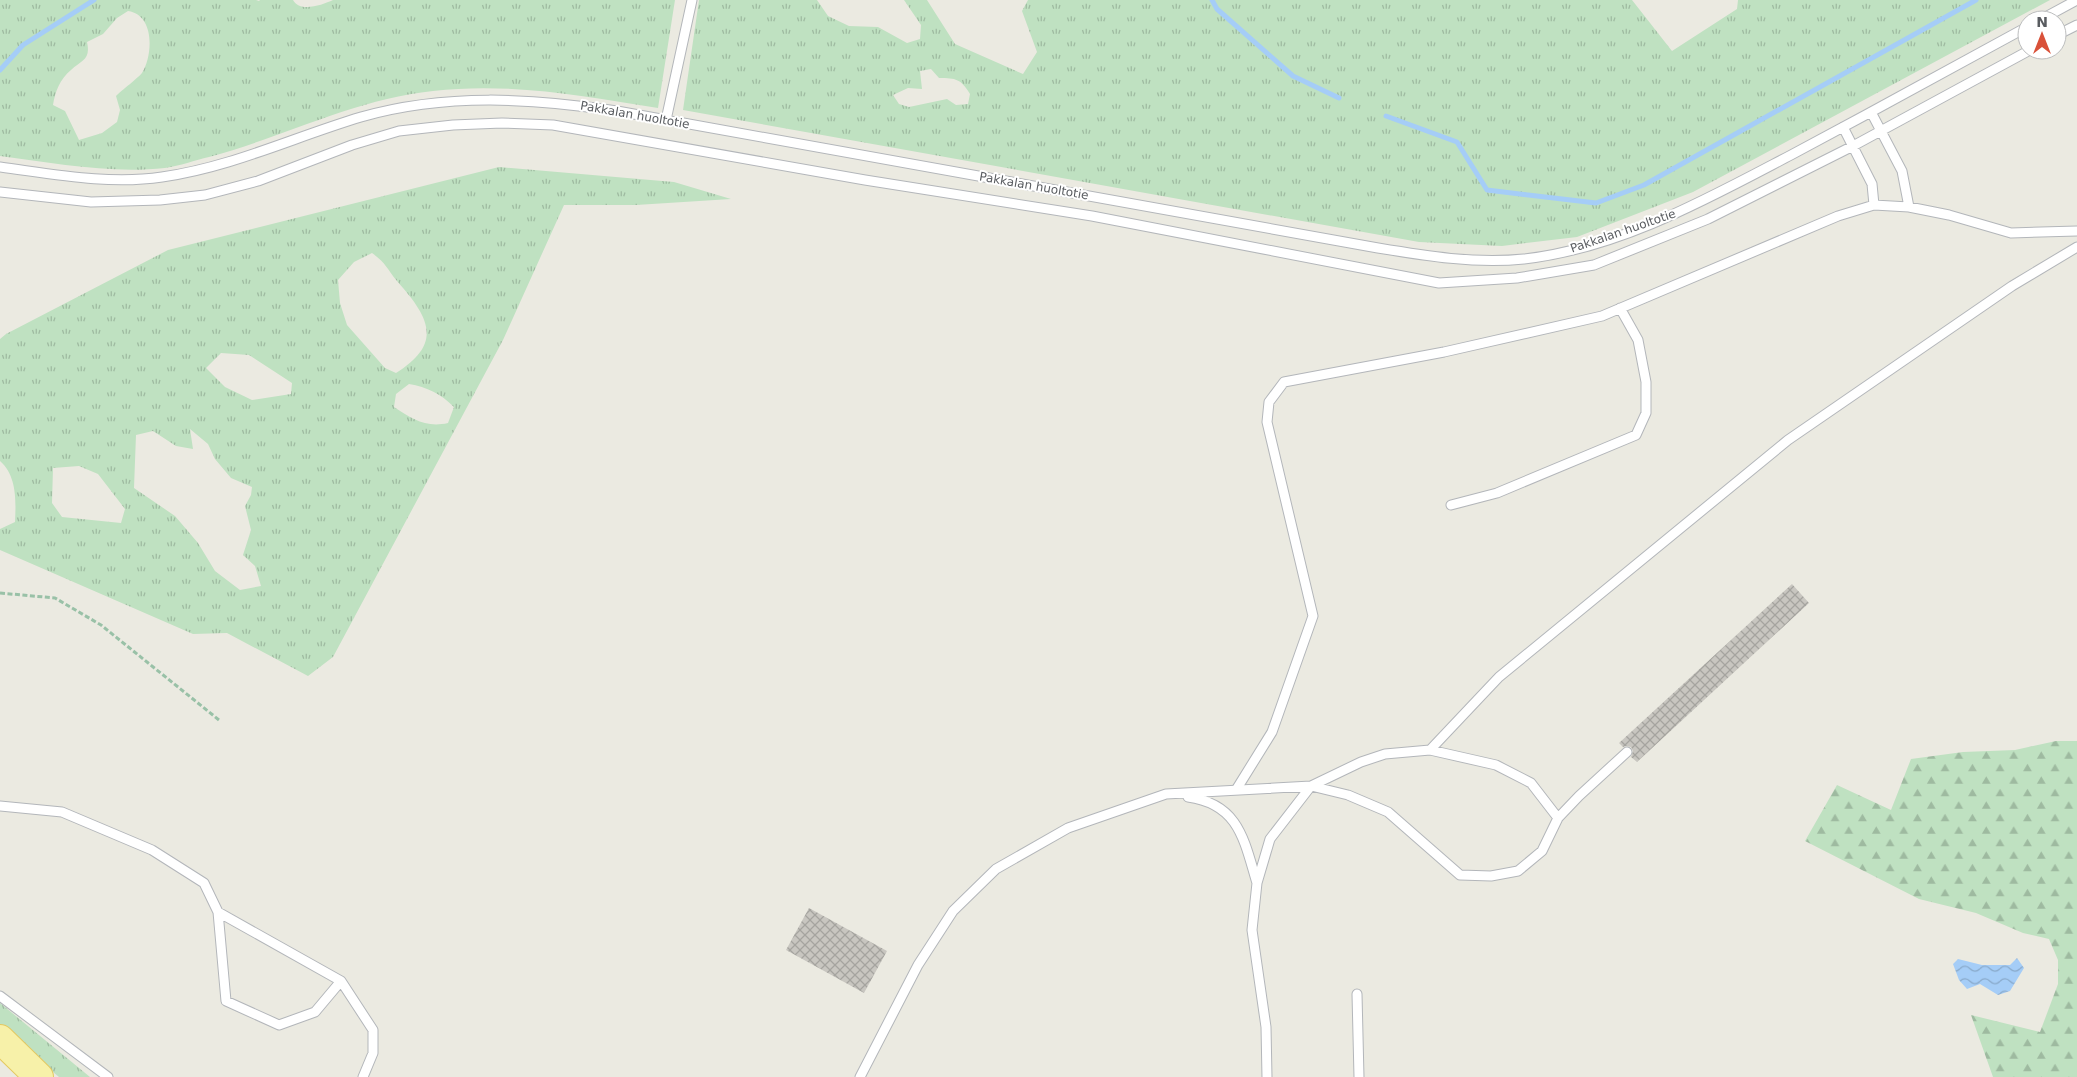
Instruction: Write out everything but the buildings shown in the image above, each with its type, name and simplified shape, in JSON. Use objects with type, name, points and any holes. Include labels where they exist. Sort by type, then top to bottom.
[{"type":"main road","points":[[0,1039],[39,1077]]},
{"type":"main road","points":[[0,1059],[34,1077]]},
{"type":"lane","points":[[666,120],[692,0]]},
{"type":"lane","points":[[2058,10],[2077,0]]},
{"type":"lane","name":"Pakkalan huoltotie","points":[[0,167],[105,179],[160,178],[198,171],[230,162],[363,116],[406,107],[448,101],[493,99],[543,102],[578,105],[666,120],[1378,248],[1476,261],[1525,259],[1582,247],[1638,228],[1729,188],[2017,32]]},
{"type":"lane","points":[[0,192],[91,202],[160,200],[205,196],[258,181],[352,145],[399,131],[453,124],[553,125],[865,180],[1092,216],[1439,283],[1517,278],[1594,264],[1708,219],[1853,146],[2017,57]]},
{"type":"lane","points":[[1871,112],[1902,171],[1909,206]]},
{"type":"lane","points":[[1843,127],[1872,184],[1874,206]]},
{"type":"lane","points":[[1236,790],[1272,732],[1313,616],[1267,422],[1269,402],[1284,382],[1454,350],[1602,316],[1838,216],[1874,206],[1909,206],[1949,215],[2010,233],[2077,231]]},
{"type":"lane","points":[[1430,750],[1499,677],[1788,440],[2012,286],[2077,247]]},
{"type":"lane","points":[[1451,505],[1497,494],[1636,435],[1646,413],[1646,382],[1638,340],[1620,308]]},
{"type":"lane","points":[[1267,1077],[1266,1027],[1252,930],[1257,883],[1270,840],[1310,786],[1360,762],[1385,754],[1430,750],[1496,765],[1531,783],[1558,818]]},
{"type":"lane","points":[[860,1077],[918,965],[953,911],[996,869],[1068,828],[1166,794],[1310,786],[1348,795],[1388,812],[1460,874],[1490,876],[1518,871],[1542,851],[1558,818],[1578,796],[1627,752]]},
{"type":"lane","points":[[1166,794],[1205,799],[1230,816],[1243,836],[1257,883]]},
{"type":"lane","points":[[0,806],[62,812],[152,850],[204,883],[218,912],[226,1001],[279,1025],[315,1012],[341,981]]},
{"type":"lane","points":[[218,912],[341,981],[373,1030],[373,1054],[363,1077]]},
{"type":"lane","points":[[1357,994],[1360,1077]]},
{"type":"lane","points":[[0,996],[108,1077]]},
{"type":"path","points":[[0,592],[55,598],[101,625],[219,720]]},
{"type":"green space","points":[[0,0],[293,0],[301,6],[312,7],[333,0],[675,0],[658,108],[518,89],[490,88],[433,91],[404,95],[348,110],[237,149],[165,168],[103,169],[0,156]],"holes":[[[128,11],[137,14],[143,20],[149,37],[150,47],[146,65],[142,73],[116,96],[120,110],[117,122],[102,133],[79,140],[65,111],[53,105],[59,86],[64,77],[87,56],[87,42],[103,34],[117,18]]]},
{"type":"green space","points":[[699,0],[817,0],[828,16],[849,26],[878,27],[907,43],[920,39],[921,25],[904,0],[927,0],[955,44],[1023,74],[1037,52],[1022,11],[1028,0],[1632,0],[1672,51],[1737,9],[1738,0],[2050,0],[2031,10],[2017,10],[2017,18],[1693,192],[1577,237],[1502,246],[1419,242],[683,110]],"holes":[[[931,69],[939,78],[950,78],[964,85],[970,94],[968,104],[956,105],[947,99],[909,107],[899,104],[893,95],[908,88],[922,89],[920,71]]]},
{"type":"green space","points":[[499,167],[674,182],[731,199],[636,205],[564,205],[503,340],[333,657],[308,676],[227,633],[193,634],[0,550],[0,529],[15,522],[15,506],[14,489],[10,474],[0,461],[0,339],[6,334],[168,250]],"holes":[[[372,253],[377,257],[408,294],[423,318],[426,340],[421,351],[411,362],[396,373],[385,368],[347,325],[340,303],[338,280],[354,262]],[[221,353],[249,355],[292,383],[291,394],[252,400],[225,387],[206,368]],[[409,384],[422,387],[444,398],[454,407],[448,423],[426,423],[407,415],[394,407],[396,394]],[[190,429],[208,444],[215,459],[231,478],[252,487],[251,495],[245,506],[251,530],[243,555],[255,566],[261,586],[240,590],[215,571],[198,543],[175,516],[134,488],[136,435],[153,431],[176,446],[193,449]],[[79,466],[98,474],[125,509],[121,523],[62,517],[52,503],[53,468]]]},
{"type":"green space","points":[[2056,741],[2077,741],[2077,1077],[1993,1077],[1971,1015],[2040,1032],[2058,984],[2058,960],[2049,939],[2023,933],[1976,913],[1919,899],[1805,841],[1837,785],[1891,810],[1911,759],[1963,752],[2015,750]]},
{"type":"green space","points":[[0,1003],[90,1077],[59,1077],[0,1028]]},
{"type":"water","points":[[2017,958],[2024,968],[2010,991],[1998,995],[1980,984],[1967,989],[1959,980],[1953,964],[1958,959],[1982,965],[2010,965]]},
{"type":"waterway","points":[[0,70],[23,45],[94,0]]},
{"type":"waterway","points":[[1212,0],[1217,9],[1293,76],[1339,98]]},
{"type":"waterway","points":[[1386,116],[1457,142],[1487,190],[1596,203],[1644,185],[1976,0]]}]
